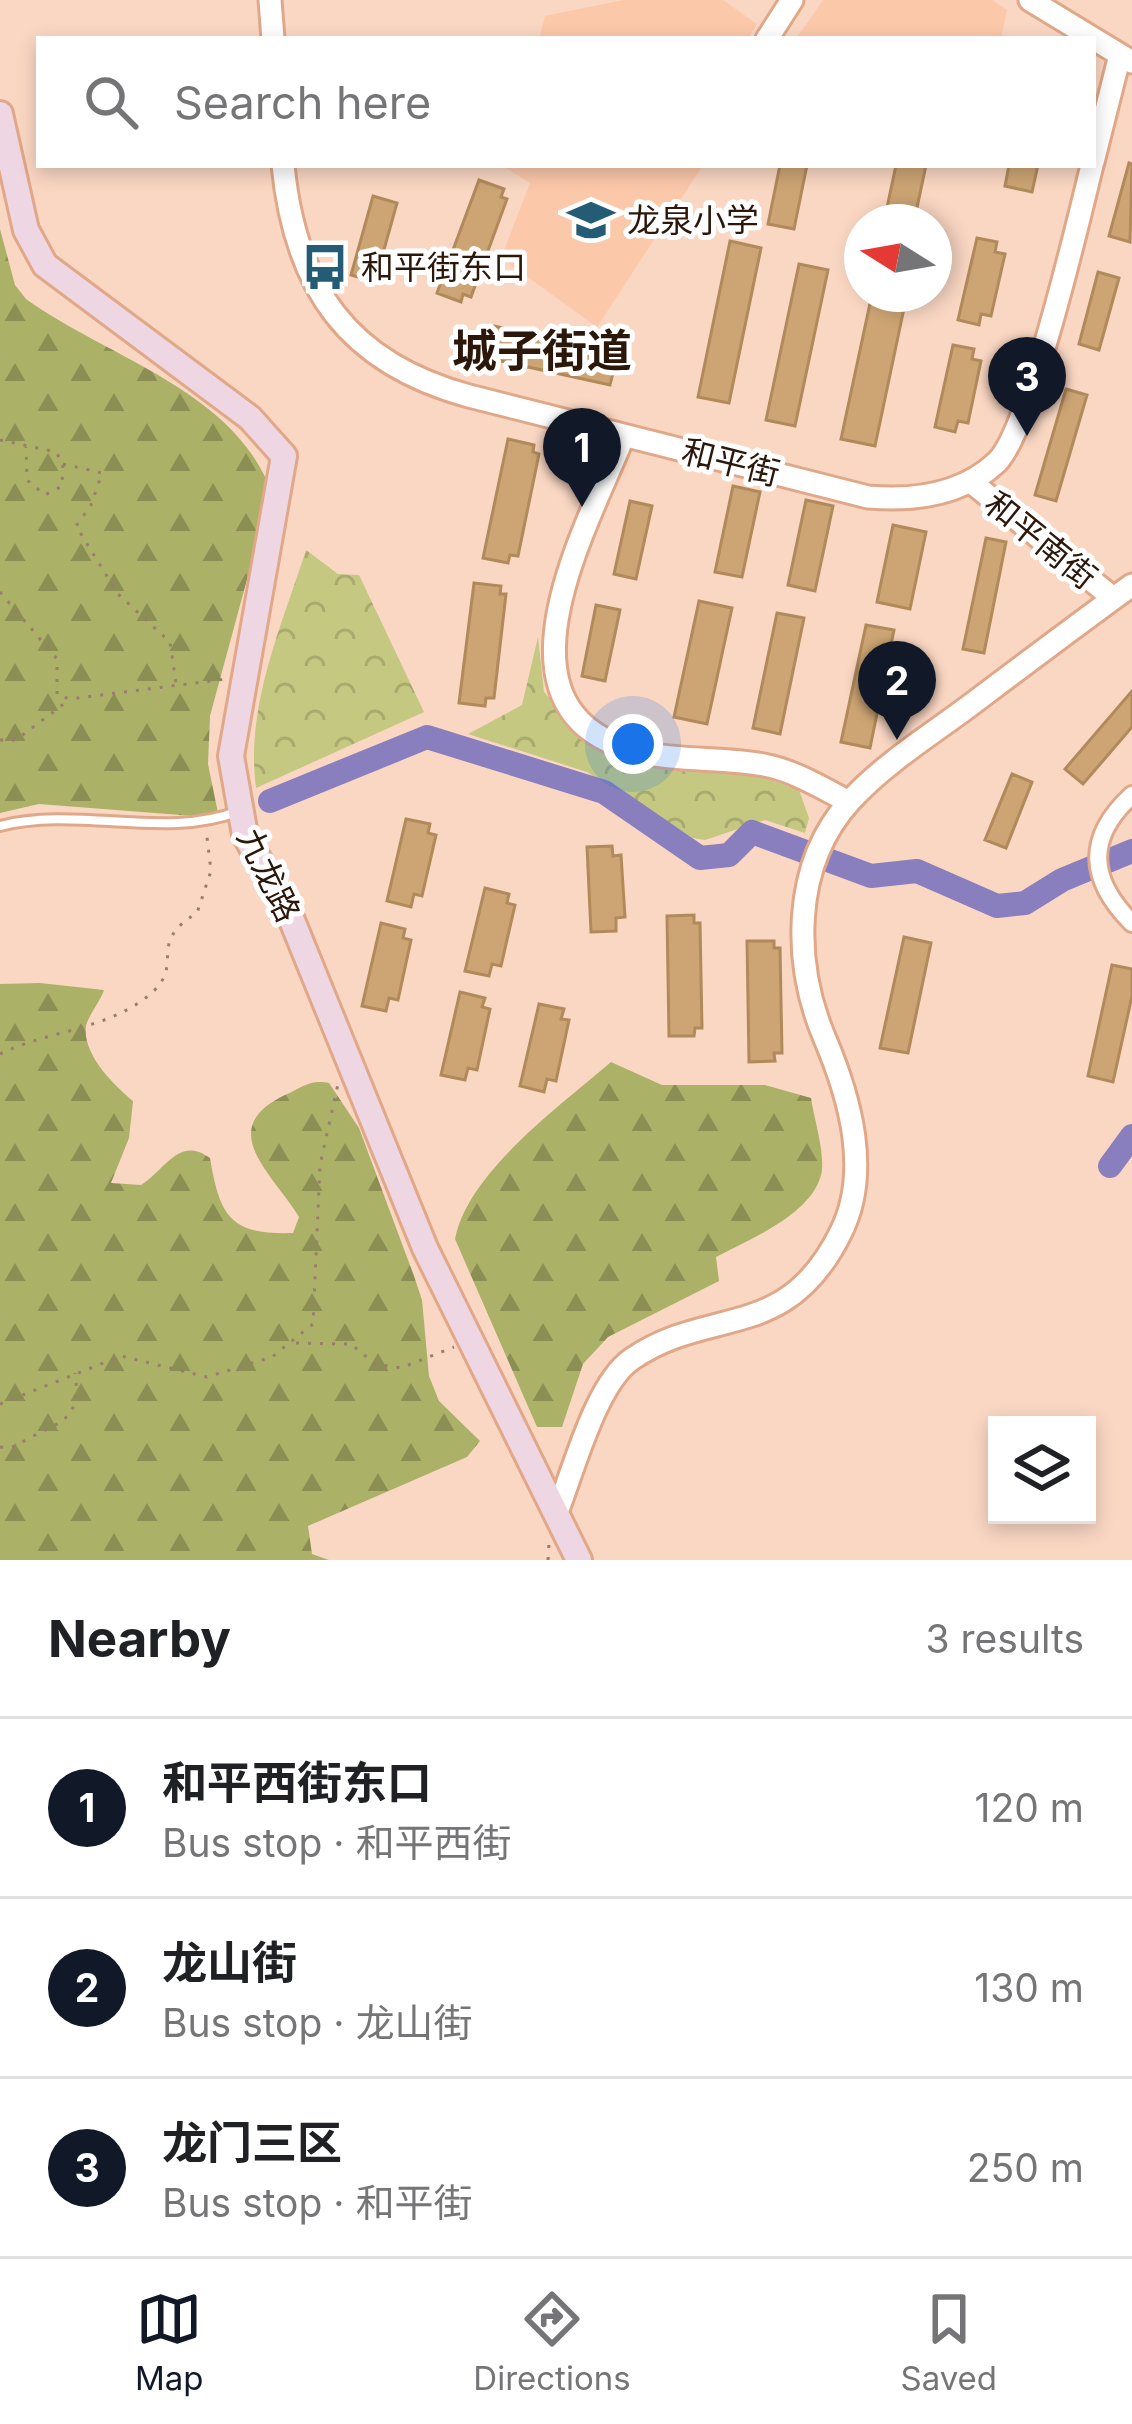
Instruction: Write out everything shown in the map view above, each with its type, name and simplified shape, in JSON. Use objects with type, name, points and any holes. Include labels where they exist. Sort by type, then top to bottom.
[{"type":"main road","name":"九龙路","points":[[0,114],[26,230],[45,266],[250,418],[284,456],[231,756],[245,835],[289,913],[425,1248],[504,1417],[579,1560]]},
{"type":"street","points":[[270,0],[273,36]]},
{"type":"street","points":[[769,36],[792,0]]},
{"type":"street","points":[[1030,0],[1089,36]]},
{"type":"street","points":[[1096,41],[1126,59]]},
{"type":"street","name":"和平街","points":[[1096,154],[1126,59]]},
{"type":"street","name":"和平街","points":[[283,168],[294,241],[308,274],[337,316],[375,356],[434,387],[868,497],[903,500],[970,481],[997,462],[1016,432],[1092,168]]},
{"type":"street","points":[[624,435],[558,603],[552,662],[564,698],[597,735],[634,751],[765,765],[849,802]]},
{"type":"street","name":"和平南街","points":[[970,481],[1113,598]]},
{"type":"street","points":[[557,1512],[602,1397],[629,1360],[694,1332],[764,1316],[812,1276],[842,1231],[855,1184],[854,1137],[843,1082],[809,1002],[802,924],[812,872],[849,802],[1132,585]]},
{"type":"street","points":[[1132,795],[1114,811],[1099,847],[1097,874],[1108,899],[1132,923]]},
{"type":"lane","points":[[0,826],[43,815],[206,824],[240,810]]},
{"type":"path","points":[[0,440],[56,452],[63,464],[62,486],[45,495],[27,480],[26,447]]},
{"type":"path","points":[[63,464],[102,473],[92,505],[76,526],[118,594],[170,642],[176,685]]},
{"type":"path","points":[[0,592],[57,659],[57,695],[70,699],[246,677]]},
{"type":"path","points":[[0,740],[16,740],[70,699]]},
{"type":"path","points":[[0,1054],[24,1041],[96,1023],[157,987],[169,963],[168,935],[176,923],[196,913],[211,872],[206,824]]},
{"type":"path","points":[[0,1404],[121,1356],[207,1377],[272,1358],[296,1343],[313,1324],[320,1165],[343,1047]]},
{"type":"path","points":[[296,1343],[351,1344],[375,1364],[400,1368],[441,1355],[470,1336]]},
{"type":"path","points":[[0,1447],[14,1449],[56,1430],[77,1390],[74,1372]]},
{"type":"shaded area","points":[[623,0],[723,0],[757,24],[750,36],[540,36],[545,16]]},
{"type":"shaded area","points":[[823,0],[992,0],[1007,10],[1002,36],[798,36]]},
{"type":"shaded area","name":"龙泉小学","points":[[506,168],[701,168],[597,327],[501,258],[530,183]]},
{"type":"green space","points":[[0,229],[15,285],[26,299],[198,401],[253,456],[271,491],[210,716],[208,764],[219,818],[39,804],[0,813]]},
{"type":"green space","points":[[306,550],[338,574],[359,575],[424,712],[256,788],[254,758],[261,697]]},
{"type":"green space","points":[[538,637],[544,692],[575,724],[629,760],[735,768],[799,790],[809,818],[805,833],[765,820],[705,840],[693,838],[587,772],[468,734],[522,705]]},
{"type":"green space","points":[[0,984],[104,990],[87,1022],[86,1037],[101,1068],[133,1101],[129,1138],[111,1183],[141,1185],[181,1152],[199,1152],[210,1158],[218,1195],[232,1218],[255,1230],[293,1233],[299,1217],[256,1153],[253,1122],[264,1108],[285,1095],[322,1082],[329,1083],[359,1128],[422,1300],[429,1376],[439,1401],[480,1441],[467,1457],[308,1526],[312,1554],[329,1560],[0,1560]]},
{"type":"green space","points":[[611,1062],[662,1085],[765,1085],[811,1098],[821,1147],[821,1175],[792,1214],[716,1257],[719,1281],[608,1337],[583,1364],[562,1427],[537,1427],[455,1239],[463,1214],[497,1165]]},
{"type":"building","points":[[1132,164],[1130,242],[1109,236]]},
{"type":"building","points":[[779,168],[806,168],[794,229],[768,224]]},
{"type":"building","points":[[895,168],[925,168],[918,204],[888,204]]},
{"type":"building","points":[[1008,168],[1037,168],[1032,192],[1005,186]]},
{"type":"building","points":[[479,180],[504,189],[501,197],[507,199],[471,297],[463,294],[461,302],[437,293]]},
{"type":"building","points":[[373,196],[397,203],[375,282],[351,275]]},
{"type":"building","points":[[977,238],[997,242],[995,252],[1005,254],[991,316],[981,314],[979,325],[958,320]]},
{"type":"building","points":[[730,241],[761,248],[729,403],[698,397]]},
{"type":"building","points":[[799,264],[828,270],[795,426],[766,420]]},
{"type":"building","points":[[1098,272],[1119,278],[1099,350],[1079,344]]},
{"type":"building","points":[[868,312],[903,312],[875,446],[841,439]]},
{"type":"building","points":[[494,326],[618,353],[610,385],[487,358]]},
{"type":"building","points":[[953,345],[974,349],[972,359],[981,361],[968,423],[958,421],[955,432],[935,427]]},
{"type":"building","points":[[1066,389],[1087,395],[1056,501],[1035,495]]},
{"type":"building","points":[[508,439],[534,445],[533,452],[539,454],[518,556],[510,555],[508,563],[483,558]]},
{"type":"building","points":[[733,486],[760,492],[742,577],[715,572]]},
{"type":"building","points":[[806,500],[833,506],[815,591],[788,585]]},
{"type":"building","points":[[630,501],[652,506],[636,579],[614,574]]},
{"type":"building","points":[[893,525],[926,532],[910,609],[877,602]]},
{"type":"building","points":[[986,538],[1006,542],[984,653],[963,649]]},
{"type":"building","points":[[474,583],[501,586],[500,594],[506,594],[494,698],[486,698],[485,706],[459,703]]},
{"type":"building","points":[[699,601],[732,608],[707,724],[674,717]]},
{"type":"building","points":[[596,605],[620,610],[605,681],[582,676]]},
{"type":"building","points":[[777,613],[804,618],[780,734],[753,728]]},
{"type":"building","points":[[866,625],[894,630],[870,748],[841,742]]},
{"type":"building","points":[[1132,691],[1132,727],[1083,784],[1065,769]]},
{"type":"building","points":[[1012,774],[1032,782],[1006,848],[985,840]]},
{"type":"building","points":[[406,819],[430,824],[428,833],[436,835],[422,896],[414,894],[411,907],[387,901]]},
{"type":"building","points":[[612,846],[613,856],[621,855],[625,917],[616,918],[616,931],[591,932],[587,847]]},
{"type":"building","points":[[485,888],[509,894],[507,903],[515,905],[501,966],[492,964],[489,976],[465,971]]},
{"type":"building","points":[[694,915],[694,923],[700,923],[702,1028],[695,1028],[694,1036],[669,1036],[667,916]]},
{"type":"building","points":[[381,923],[405,929],[403,938],[411,940],[398,1000],[389,998],[386,1011],[362,1006]]},
{"type":"building","points":[[904,937],[931,943],[908,1053],[880,1048]]},
{"type":"building","points":[[747,941],[774,941],[774,948],[780,948],[782,1053],[774,1053],[775,1061],[749,1062]]},
{"type":"building","points":[[1112,965],[1132,969],[1132,996],[1113,1082],[1088,1076]]},
{"type":"building","points":[[460,992],[485,998],[482,1007],[490,1009],[477,1070],[468,1068],[465,1080],[441,1075]]},
{"type":"building","points":[[539,1004],[564,1009],[561,1019],[569,1020],[556,1081],[547,1079],[544,1092],[520,1086]]},
{"type":"waterway","points":[[270,801],[427,737],[604,792],[700,858],[729,855],[752,832],[871,876],[917,871],[997,906],[1025,903],[1062,880],[1132,851]]},
{"type":"waterway","points":[[1110,1166],[1132,1136]]},
{"type":"place","name":"龙泉小学","points":[[591,220]]},
{"type":"place","name":"和平街东口","points":[[325,267]]},
{"type":"place","name":"龙门三区","points":[[1027,436]]},
{"type":"place","name":"和平西街东口","points":[[582,507]]},
{"type":"place","name":"龙山街","points":[[897,740]]},
{"type":"district","name":"城子街道","points":[[542,350]]}]
